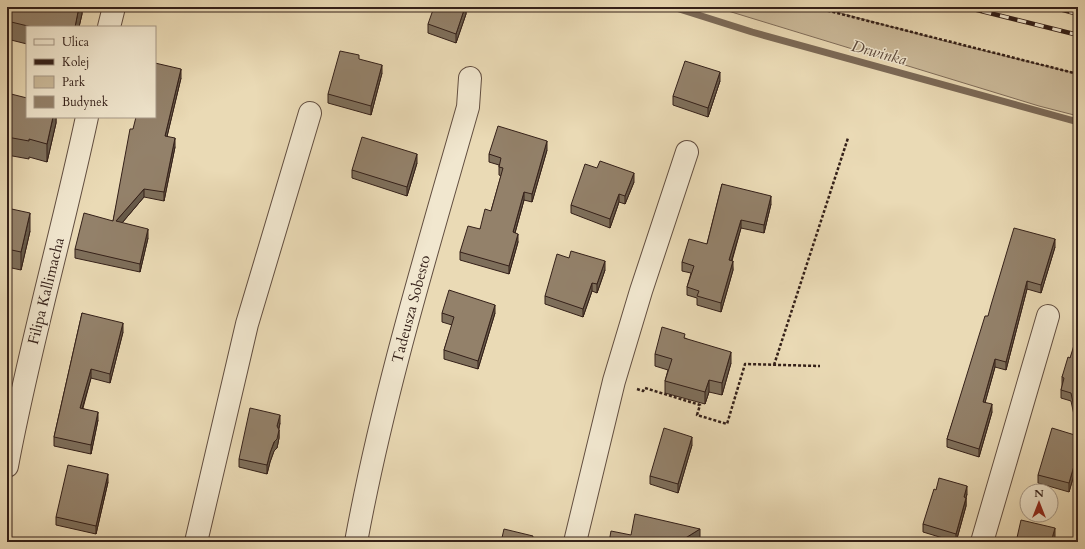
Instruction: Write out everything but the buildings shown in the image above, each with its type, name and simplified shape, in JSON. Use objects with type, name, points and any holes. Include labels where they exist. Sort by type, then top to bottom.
[{"type":"street","points":[[109,26],[114,7]]},
{"type":"street","name":"Tadeusza Sobesto","points":[[356,542],[384,411],[404,333],[468,107],[470,78]]},
{"type":"street","points":[[196,542],[246,324],[310,112]]},
{"type":"street","name":"Filipa Kallimacha","points":[[7,466],[36,329],[64,220],[87,118]]},
{"type":"street","points":[[575,542],[614,381],[641,291],[687,152]]},
{"type":"street","points":[[982,542],[1048,316]]},
{"type":"path","points":[[813,7],[1078,74]]},
{"type":"path","points":[[774,365],[848,138]]},
{"type":"path","points":[[614,381],[643,391],[644,388],[700,405],[697,415],[727,424],[745,364],[820,366]]},
{"type":"green space","points":[[715,7],[818,7],[948,42],[1078,74],[1078,116],[1039,106]]},
{"type":"waterway","name":"Drwinka","points":[[673,7],[752,32],[1078,122]]},
{"type":"railway","points":[[965,7],[1078,35]]},
{"type":"railway","points":[[1052,7],[1078,14]]}]
